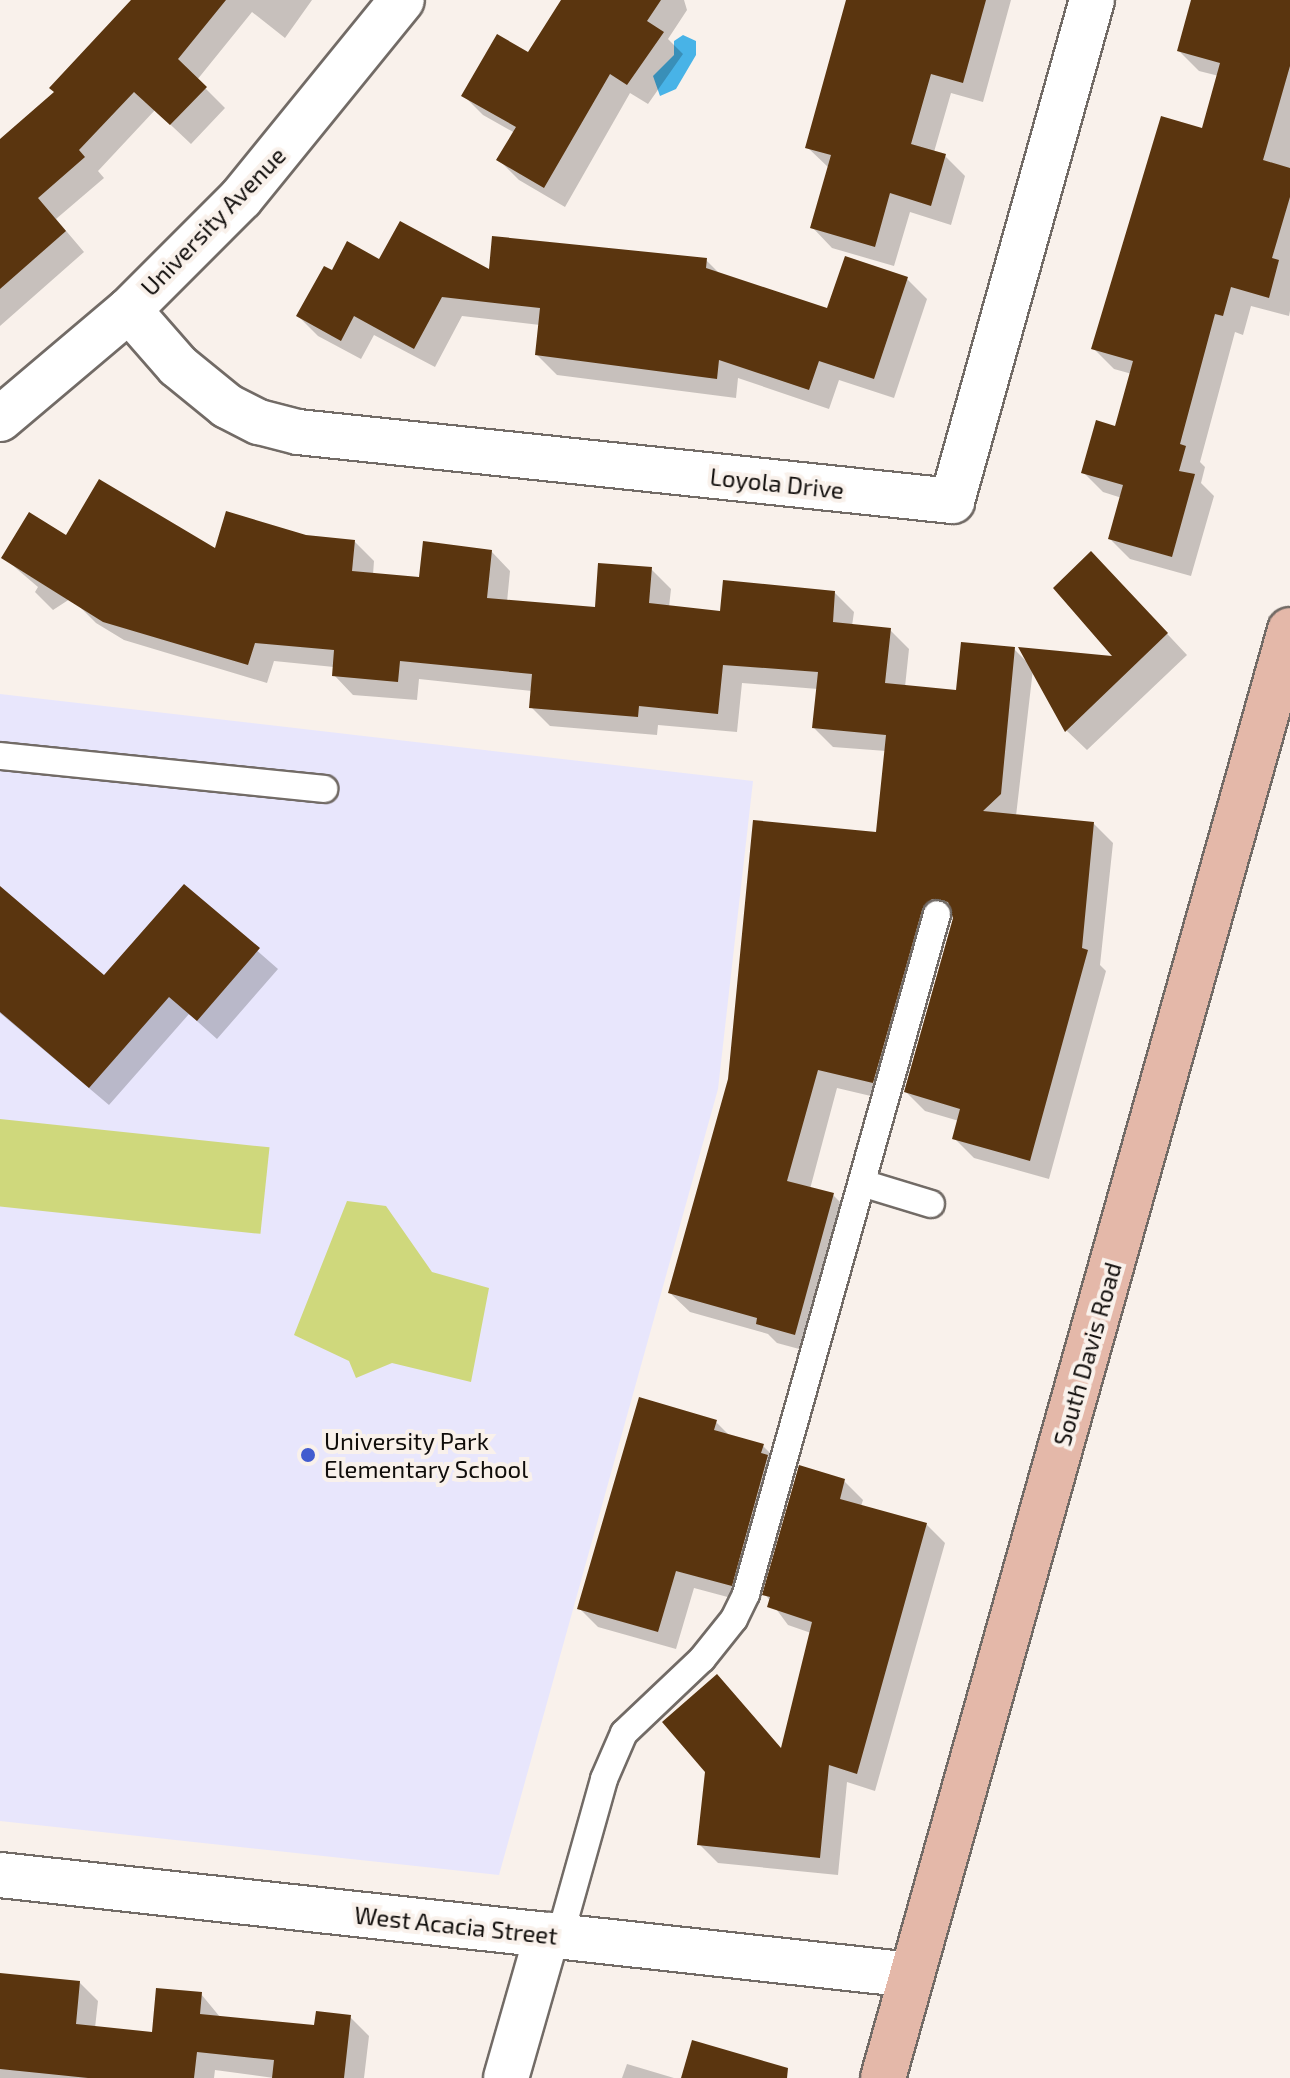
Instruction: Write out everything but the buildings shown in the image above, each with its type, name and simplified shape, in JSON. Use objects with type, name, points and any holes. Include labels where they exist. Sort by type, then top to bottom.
[{"type":"main road","name":"South Davis Road","points":[[883,2078],[1290,630]]},
{"type":"street","name":"University Avenue","points":[[0,419],[129,310],[241,198],[402,0]]},
{"type":"street","name":"Loyola Drive","points":[[129,310],[195,382],[227,406],[272,426],[952,501],[1092,0]]},
{"type":"street","name":"West Acacia Street","points":[[0,1875],[912,1975]]},
{"type":"street","points":[[506,2078],[554,1935]]},
{"type":"lane","points":[[0,756],[324,789]]},
{"type":"lane","points":[[554,1935],[604,1779],[624,1733],[702,1659],[734,1619],[746,1594],[937,914]]},
{"type":"lane","points":[[862,1183],[931,1204]]},
{"type":"shaded area","name":"University Park Elementary School","points":[[0,694],[753,781],[718,1089],[499,1875],[0,1821]]},
{"type":"green space","points":[[0,1119],[270,1147],[260,1234],[0,1206]]},
{"type":"green space","points":[[347,1201],[386,1206],[432,1272],[489,1288],[471,1382],[392,1363],[356,1378],[349,1361],[294,1335]]},
{"type":"water","points":[[683,35],[696,41],[696,55],[676,89],[660,96],[653,76],[674,55],[674,41]]},
{"type":"place","name":"University Park Elementary School","points":[[308,1455]]}]
